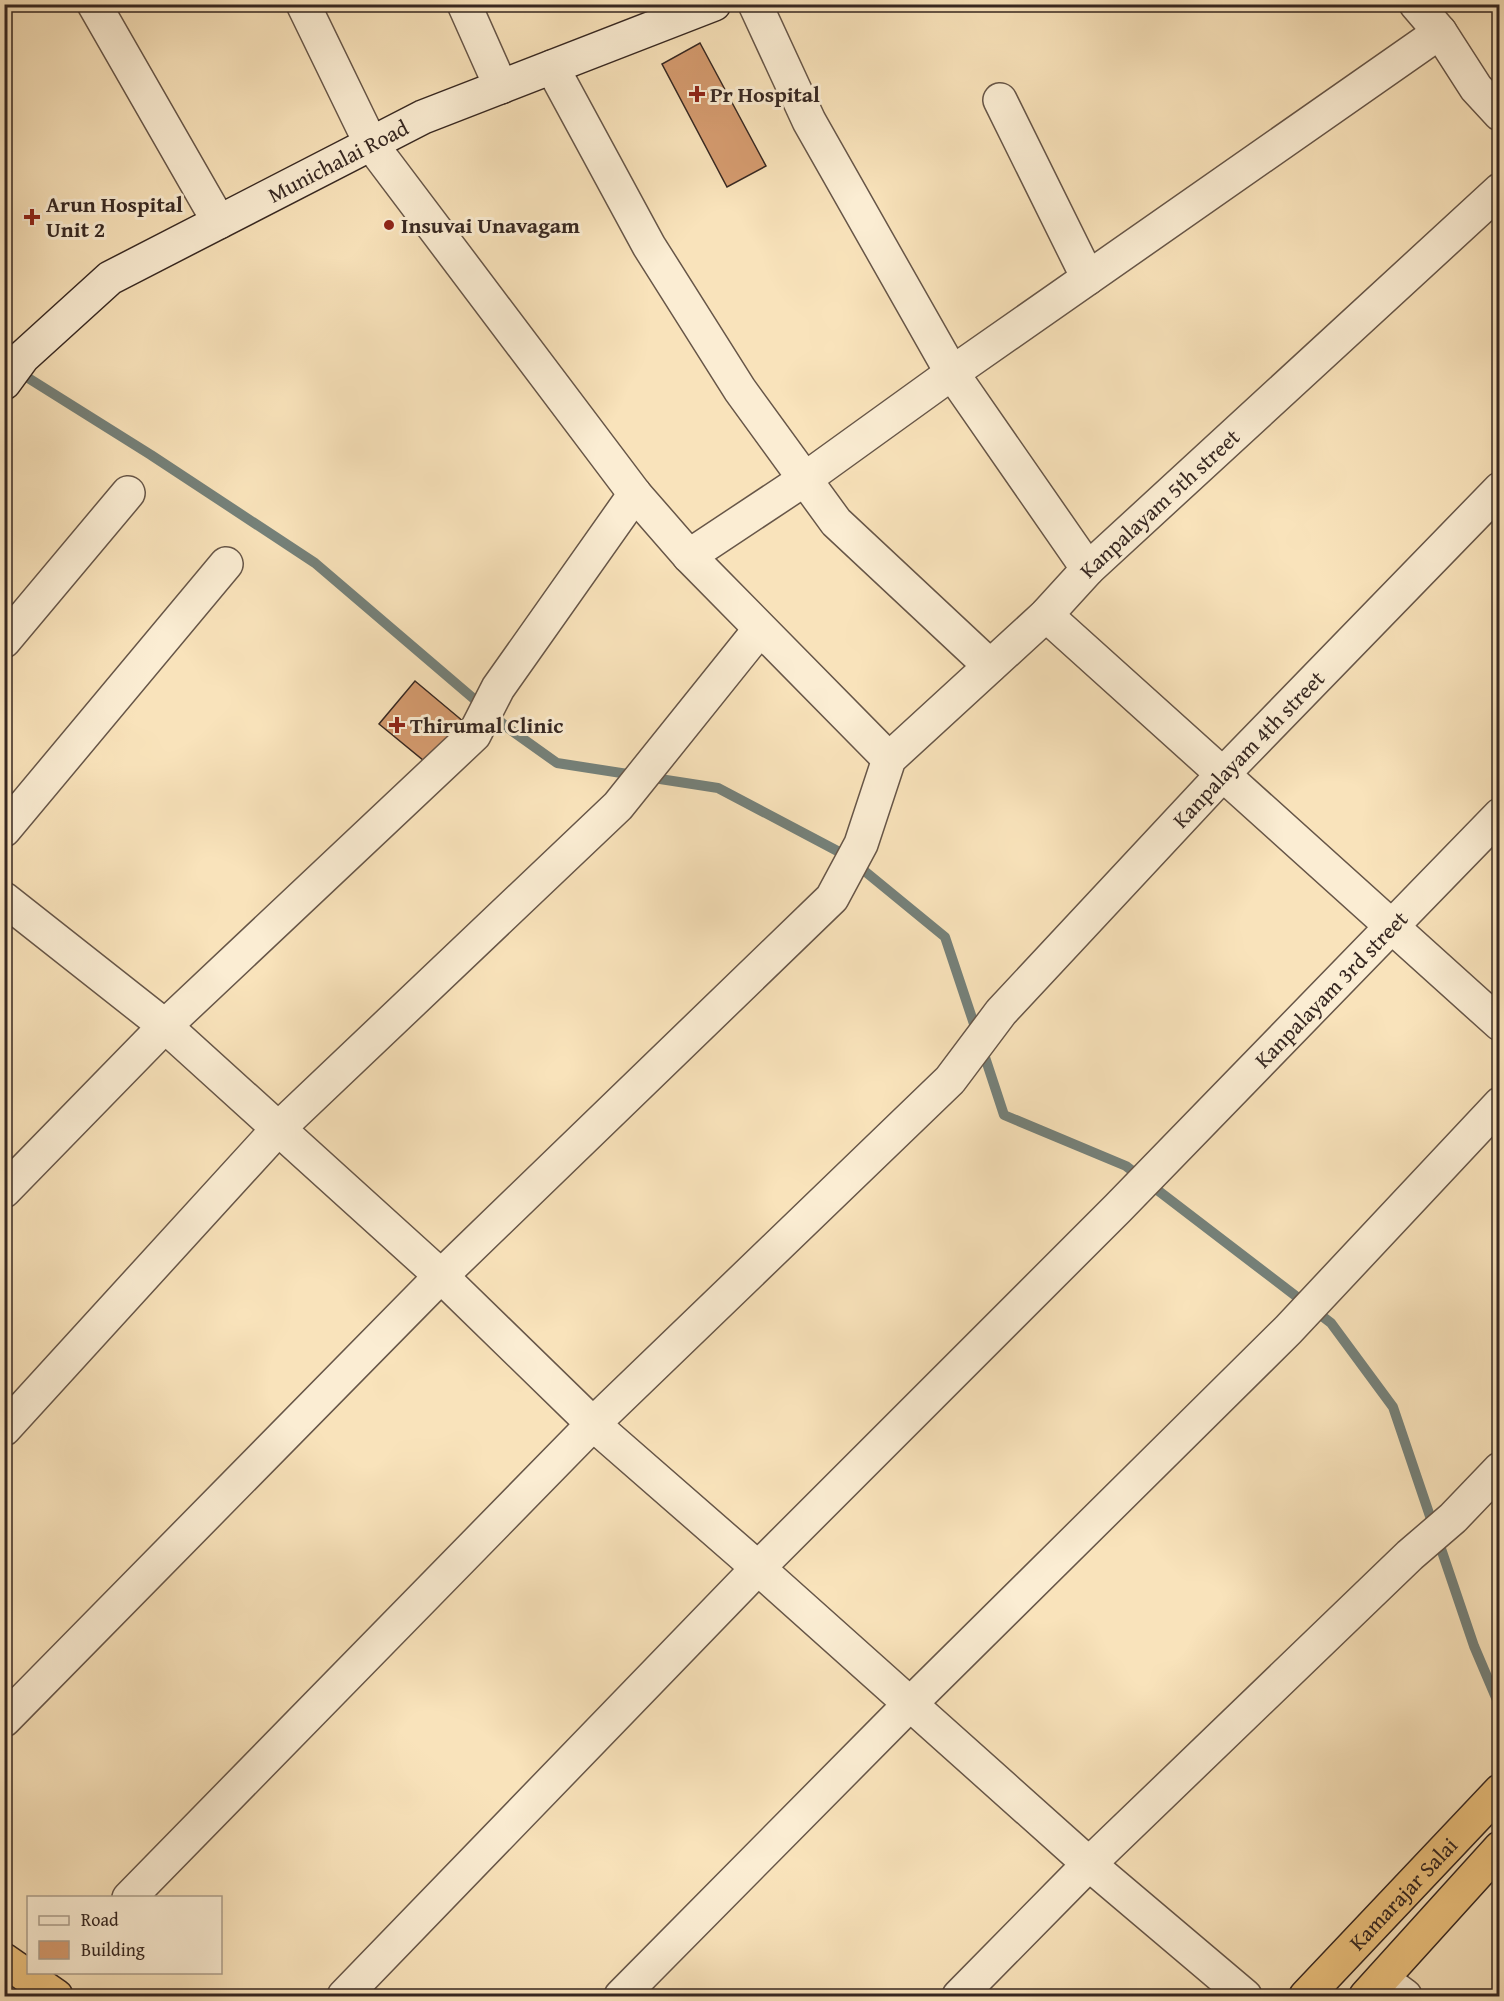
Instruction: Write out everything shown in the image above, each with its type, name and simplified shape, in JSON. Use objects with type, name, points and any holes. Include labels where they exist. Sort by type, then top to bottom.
[{"type":"highway","name":"Kamarajar Salai","points":[[1306,1996],[1500,1791]]},
{"type":"highway","name":"Kamarajar Salai","points":[[1384,1991],[1500,1848]]},
{"type":"highway","points":[[4,1960],[47,1988]]},
{"type":"street","points":[[94,4],[219,222]]},
{"type":"street","points":[[303,4],[371,144],[635,494],[690,556],[889,759]]},
{"type":"street","points":[[464,4],[501,87]]},
{"type":"street","name":"Munichalai Road","points":[[11,361],[110,278],[423,117],[714,4]]},
{"type":"street","points":[[755,4],[809,121],[952,373],[1088,569]]},
{"type":"street","points":[[1416,4],[1440,32],[1476,88],[1500,114]]},
{"type":"street","points":[[690,556],[805,479],[952,373],[1440,32]]},
{"type":"street","points":[[552,67],[649,246],[740,390],[836,522],[990,666]]},
{"type":"street","points":[[1000,100],[1088,278]]},
{"type":"street","name":"Kanpalayam 5th street","points":[[4,1720],[441,1276],[832,898],[861,844],[889,759],[1046,615],[1088,569],[1500,190]]},
{"type":"street","name":"Kanpalayam 4th street","points":[[131,1896],[593,1424],[950,1080],[1001,1012],[1224,773],[1500,489]]},
{"type":"street","points":[[4,641],[128,493]]},
{"type":"street","points":[[4,1191],[165,1026],[474,735],[498,688],[635,494]]},
{"type":"street","points":[[4,830],[226,564]]},
{"type":"street","points":[[1046,615],[1500,1024]]},
{"type":"street","points":[[4,1429],[278,1130],[618,806],[760,629]]},
{"type":"street","name":"Kanpalayam 3rd street","points":[[344,1996],[758,1568],[1118,1208],[1500,815]]},
{"type":"street","points":[[4,899],[165,1026],[441,1276],[593,1424],[1089,1864],[1245,1996]]},
{"type":"street","points":[[621,1996],[910,1704],[1288,1330],[1500,1104]]},
{"type":"street","points":[[959,1996],[1089,1864],[1410,1555],[1453,1518],[1500,1469]]},
{"type":"building","points":[[700,43],[766,166],[727,187],[662,64]]},
{"type":"building","points":[[415,681],[464,722],[429,765],[379,724]]},
{"type":"waterway","points":[[17,371],[151,455],[315,563],[508,728],[557,763],[718,788],[845,855],[945,937],[977,1033]]},
{"type":"waterway","points":[[982,1048],[1004,1115],[1126,1166],[1331,1323],[1393,1407],[1474,1646],[1500,1707]]},
{"type":"place","name":"Pr Hospital","points":[[697,94]]},
{"type":"place","name":"Arun Hospital Unit 2","points":[[32,217]]},
{"type":"place","name":"Insuvai Unavagam","points":[[389,225]]},
{"type":"place","name":"Thirumal Clinic","points":[[397,725]]}]
